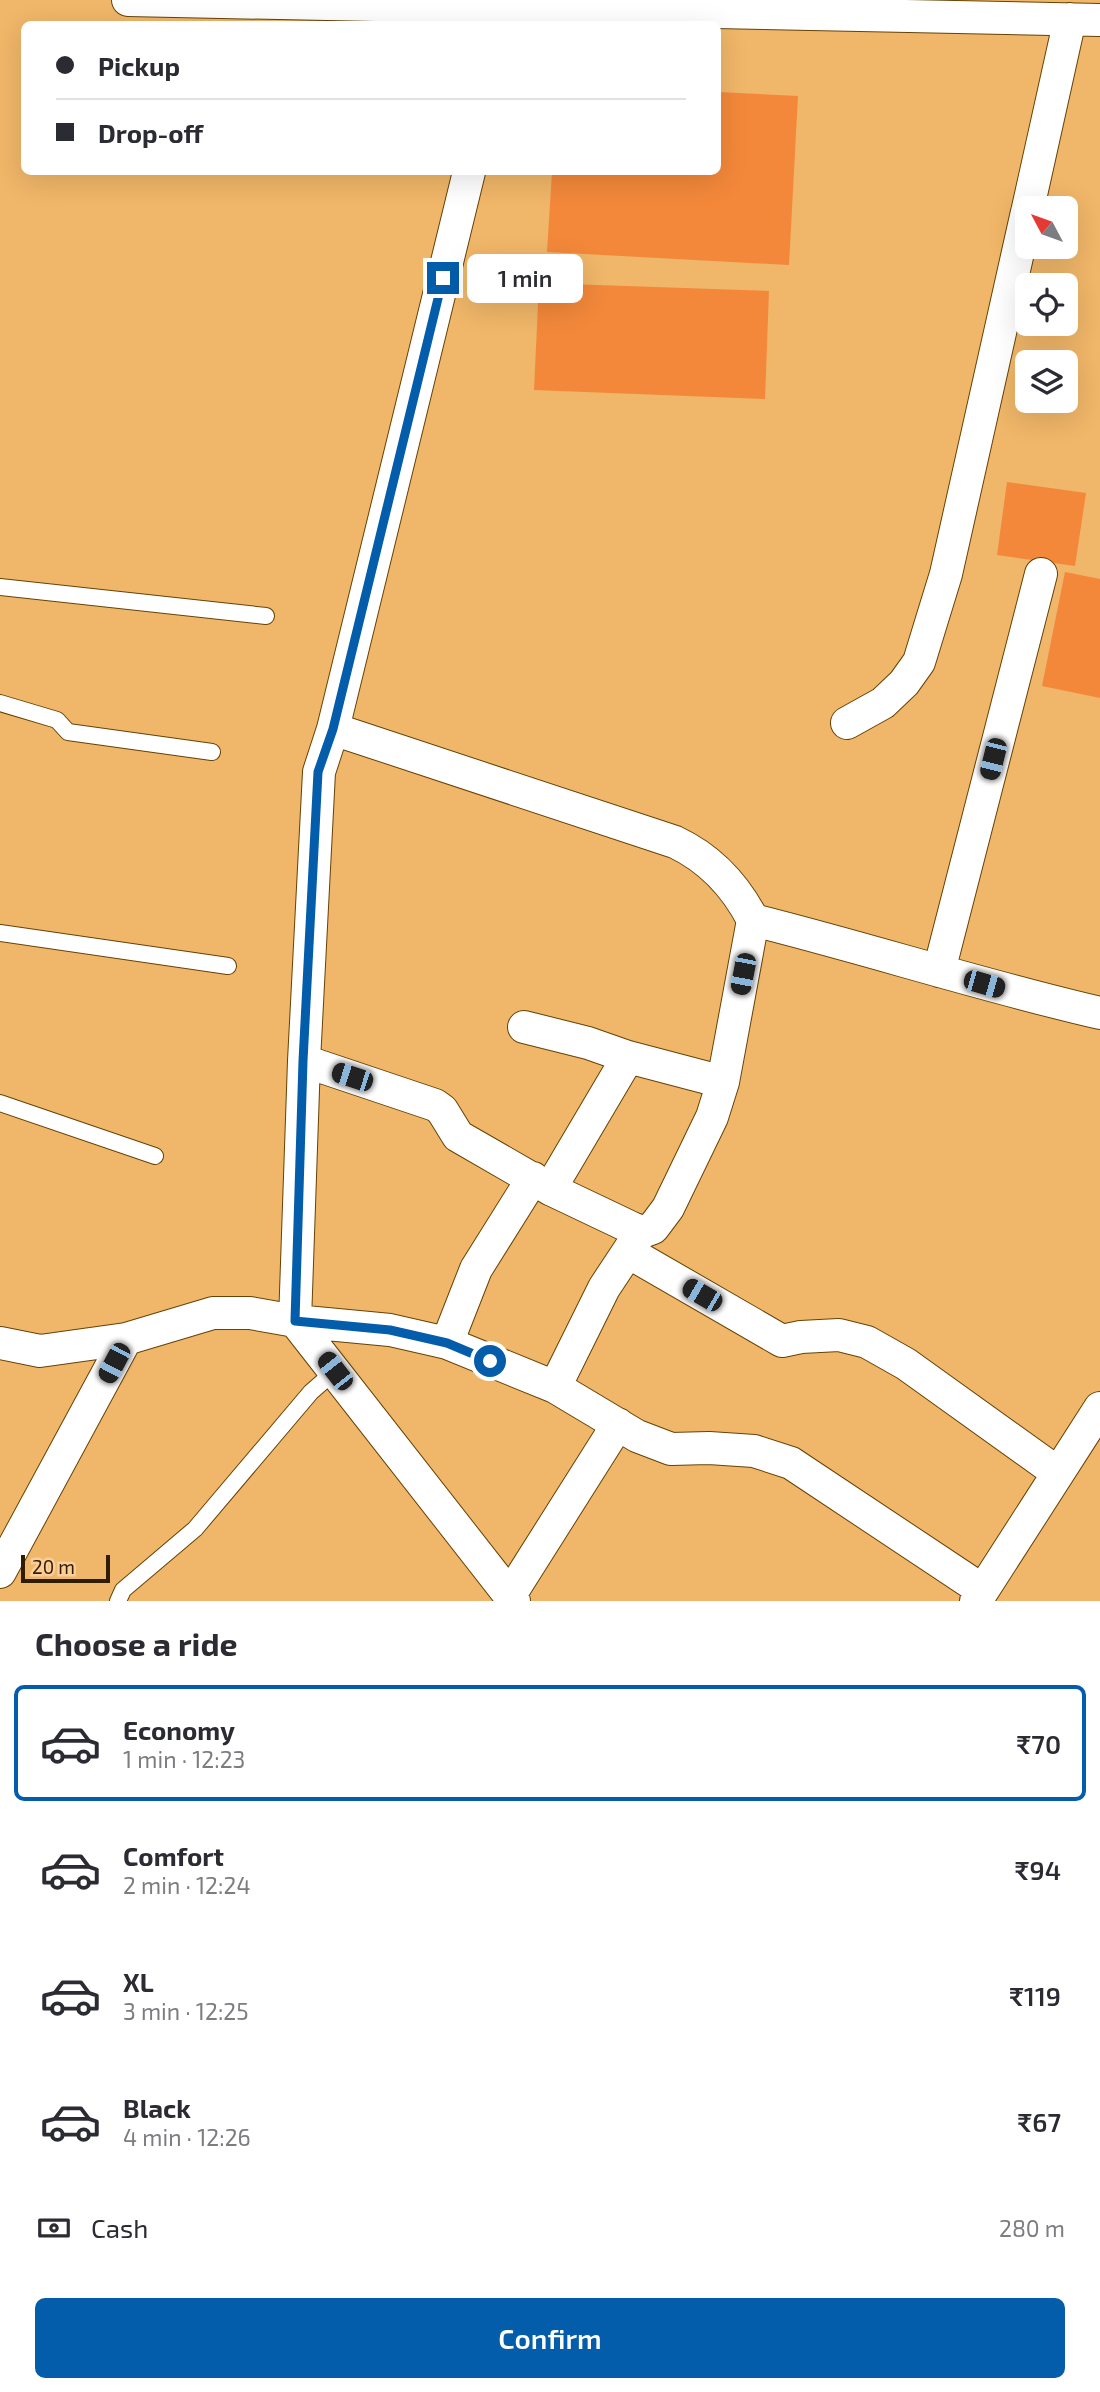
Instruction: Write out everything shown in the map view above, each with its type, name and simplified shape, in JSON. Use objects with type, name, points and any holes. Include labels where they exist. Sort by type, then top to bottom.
[{"type":"street","points":[[128,0],[508,11],[1085,20],[1032,196]]},
{"type":"street","points":[[468,175],[333,729],[318,772],[303,1061],[295,1321],[506,1596],[618,1424]]},
{"type":"street","points":[[847,723],[883,703],[904,683],[919,662],[946,574],[1017,259]]},
{"type":"street","points":[[939,971],[1041,574]]},
{"type":"street","points":[[333,729],[675,842],[699,854],[714,868],[741,896],[753,919],[723,1082],[712,1118],[668,1208],[653,1227],[635,1242],[604,1288],[555,1387]]},
{"type":"street","points":[[753,919],[863,948],[1028,997],[1100,1013]]},
{"type":"street","points":[[524,1027],[723,1082]]},
{"type":"street","points":[[447,1343],[476,1269],[541,1183],[628,1057]]},
{"type":"street","points":[[303,1061],[435,1105],[442,1110],[458,1136],[541,1183],[635,1242],[782,1341],[801,1336],[839,1335],[867,1342],[906,1364],[1058,1473]]},
{"type":"street","points":[[0,1343],[40,1351],[126,1339],[213,1313],[250,1313],[295,1321],[390,1330],[447,1343],[555,1387],[637,1436],[671,1449],[754,1451],[791,1463],[979,1595],[1100,1408]]},
{"type":"street","points":[[0,1572],[126,1339]]},
{"type":"lane","points":[[0,587],[266,616]]},
{"type":"lane","points":[[0,703],[57,720],[68,732],[212,751]]},
{"type":"lane","points":[[0,933],[228,966]]},
{"type":"lane","points":[[0,1102],[155,1156]]},
{"type":"lane","points":[[118,1601],[123,1590],[195,1529],[311,1392],[335,1371]]},
{"type":"shaded area","points":[[0,0],[1100,0],[1100,1601],[0,1601]]},
{"type":"building","points":[[721,92],[798,96],[789,265],[547,252],[552,175],[721,175]]},
{"type":"building","points":[[539,283],[769,291],[765,399],[534,390]]},
{"type":"building","points":[[1007,482],[1086,493],[1075,566],[997,555]]},
{"type":"building","points":[[1065,572],[1100,579],[1100,698],[1042,686]]},
{"type":"route","points":[[443,278],[333,729],[318,772],[303,1061],[295,1321],[390,1330],[447,1343],[490,1361]]}]
